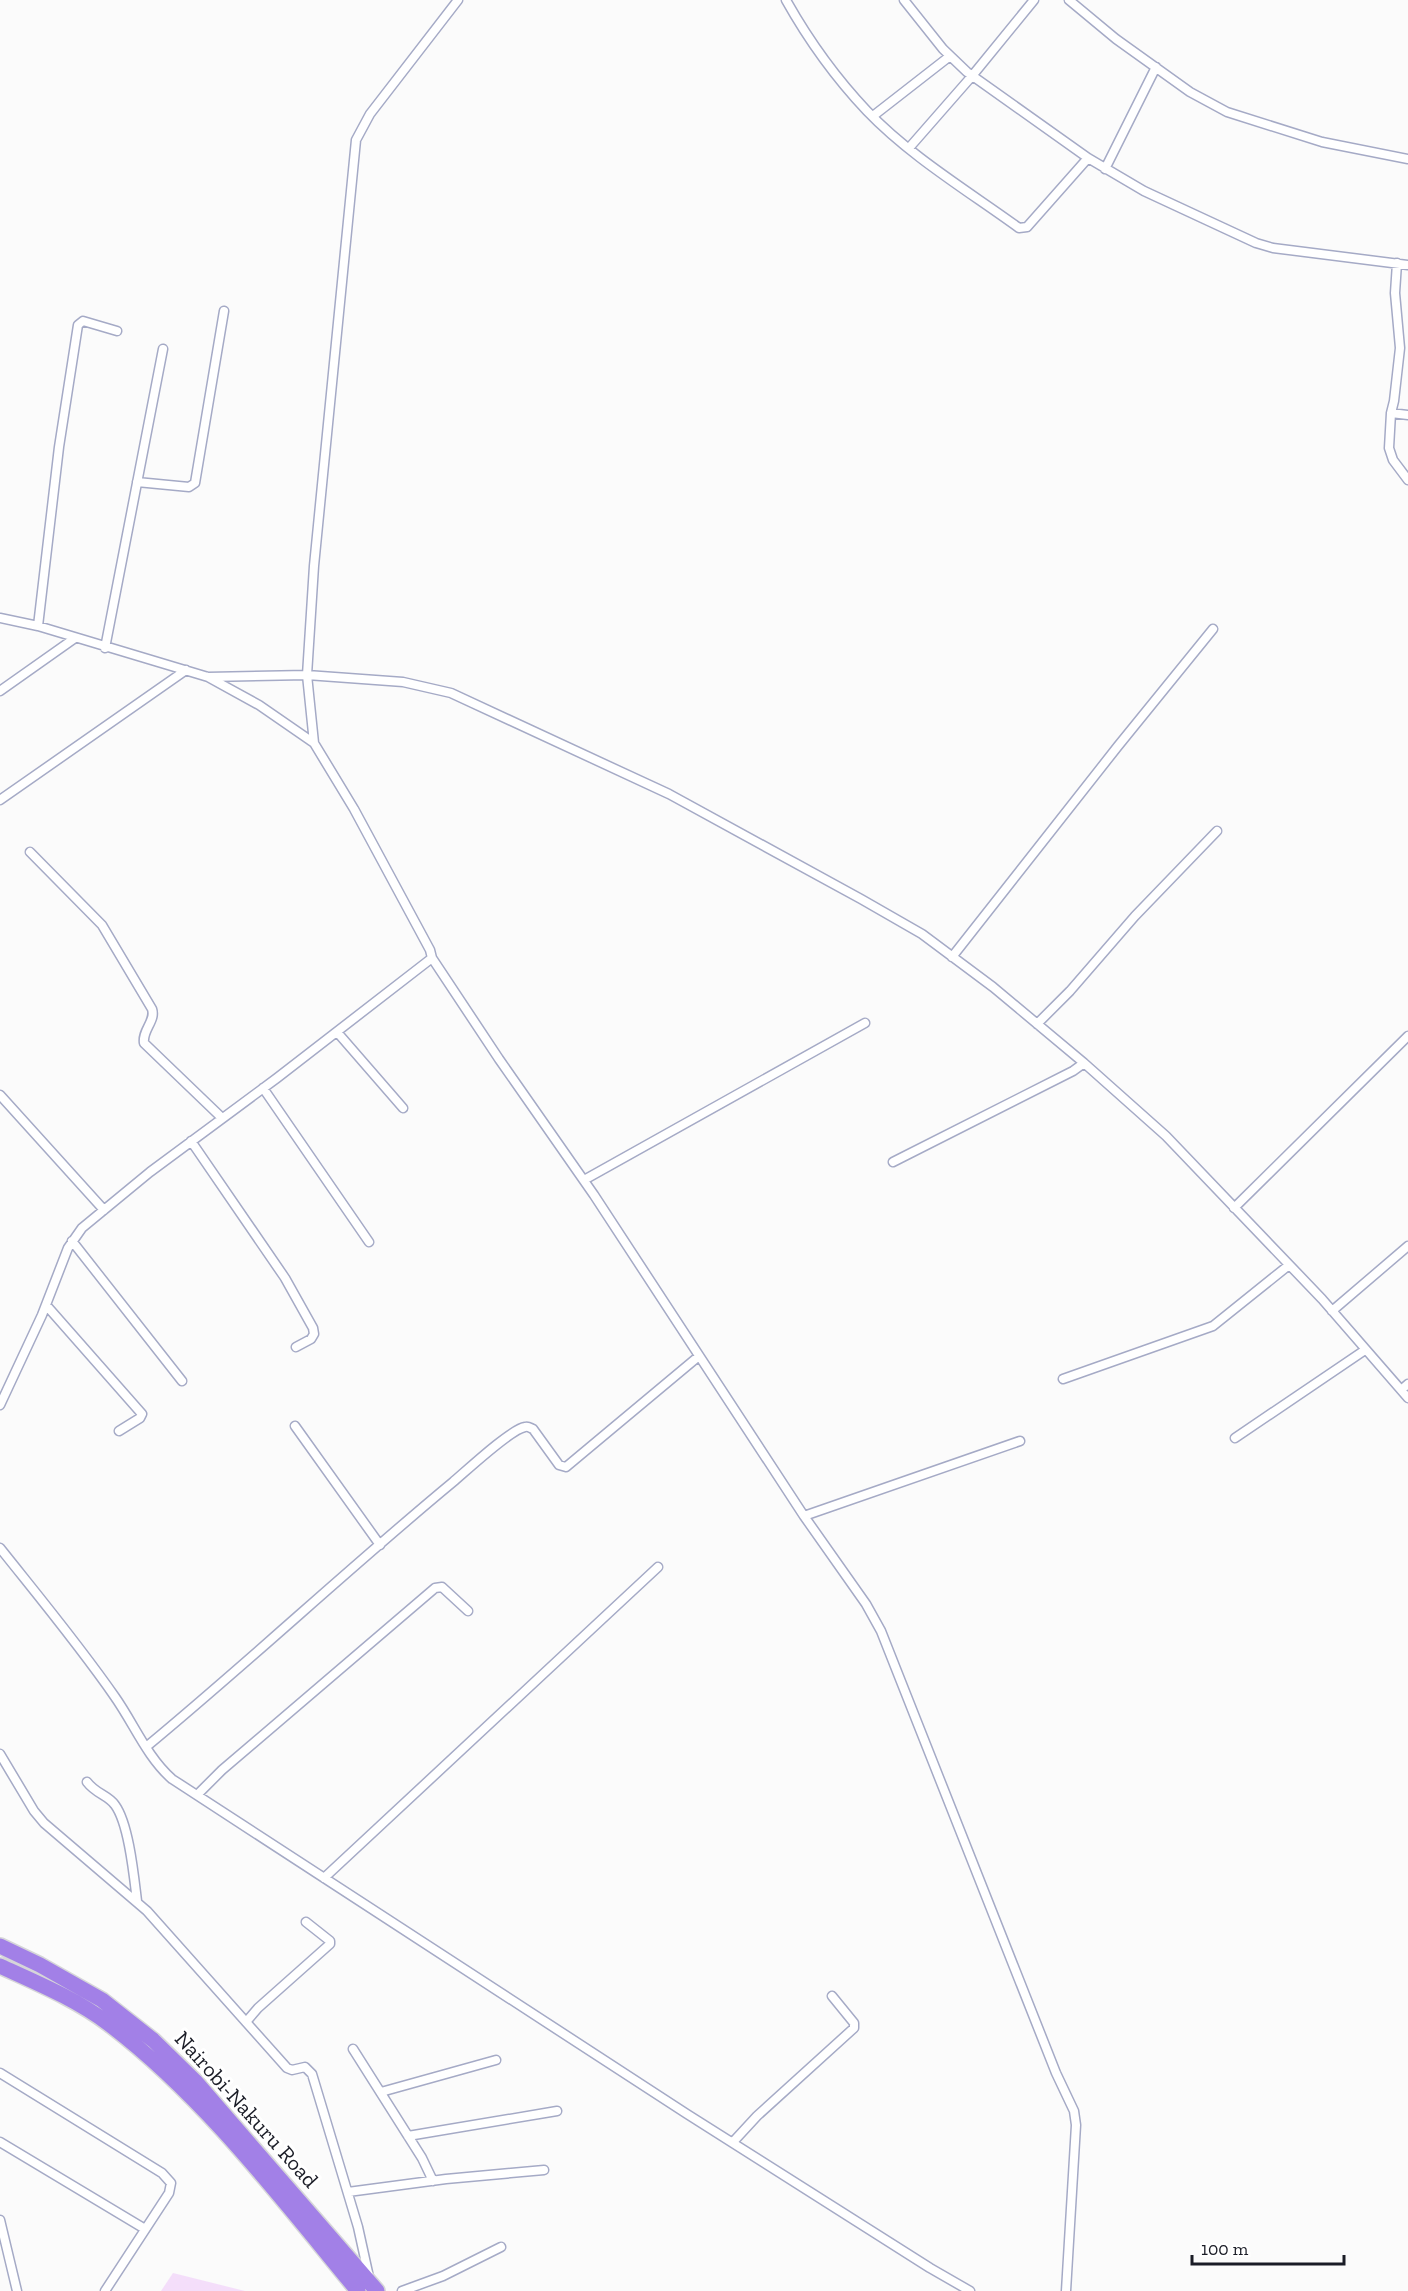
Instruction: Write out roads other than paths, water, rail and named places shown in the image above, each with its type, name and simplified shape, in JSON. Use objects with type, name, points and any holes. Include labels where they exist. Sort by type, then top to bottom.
[{"type":"highway","name":"Nairobi-Nakuru Road","points":[[0,1946],[40,1965],[102,2000],[153,2040],[195,2081],[369,2288]]},
{"type":"highway","points":[[0,1966],[65,1996],[107,2023],[160,2066],[369,2288]]},
{"type":"street","points":[[314,744],[307,675],[315,559],[356,140],[370,114],[458,0]]},
{"type":"street","points":[[786,0],[809,41],[843,84],[873,116],[909,148],[1019,228],[1027,227],[1088,158]]},
{"type":"street","points":[[904,0],[950,56],[972,76],[1088,158],[1144,191],[1256,243],[1273,248],[1408,266]]},
{"type":"street","points":[[909,148],[1034,0]]},
{"type":"street","points":[[1069,0],[1116,39],[1190,92],[1227,111],[1323,142],[1408,159]]},
{"type":"street","points":[[873,116],[950,56]]},
{"type":"street","points":[[1105,169],[1156,68]]},
{"type":"street","points":[[1397,263],[1395,293],[1400,348],[1391,413],[1390,453],[1408,480]]},
{"type":"street","points":[[136,482],[189,487],[195,483],[224,311]]},
{"type":"street","points":[[38,626],[59,447],[78,325],[83,321],[117,331]]},
{"type":"street","points":[[105,648],[163,349]]},
{"type":"street","points":[[1391,413],[1408,415]]},
{"type":"street","points":[[0,618],[38,626],[105,648],[208,677],[259,705],[314,744],[354,809],[430,950],[432,958],[584,1180],[804,1516],[860,1595],[881,1631],[1056,2073],[1074,2111],[1076,2125],[1066,2291]]},
{"type":"street","points":[[952,957],[1213,629]]},
{"type":"street","points":[[0,691],[75,638]]},
{"type":"street","points":[[0,800],[186,670]]},
{"type":"street","points":[[208,677],[307,675],[403,682],[451,693],[669,794],[922,934],[1037,1024],[1166,1136],[1332,1311],[1365,1350],[1404,1387],[1408,1398]]},
{"type":"street","points":[[1037,1024],[1217,831]]},
{"type":"street","points":[[30,852],[102,926],[152,1009],[154,1017],[144,1036],[144,1043],[221,1117]]},
{"type":"street","points":[[0,1405],[46,1305],[72,1241],[82,1228],[221,1117],[263,1088],[432,958]]},
{"type":"street","points":[[584,1180],[865,1023]]},
{"type":"street","points":[[337,1032],[403,1108]]},
{"type":"street","points":[[1234,1208],[1408,1036]]},
{"type":"street","points":[[893,1162],[1073,1071],[1084,1063]]},
{"type":"street","points":[[263,1088],[369,1242]]},
{"type":"street","points":[[0,1095],[104,1210]]},
{"type":"street","points":[[190,1141],[285,1278],[313,1328],[314,1334],[311,1339],[297,1347]]},
{"type":"street","points":[[72,1241],[182,1381]]},
{"type":"street","points":[[1332,1311],[1408,1245]]},
{"type":"street","points":[[1063,1379],[1213,1326],[1289,1265]]},
{"type":"street","points":[[46,1305],[142,1414],[140,1418],[119,1431]]},
{"type":"street","points":[[1235,1438],[1365,1350]]},
{"type":"street","points":[[146,1747],[213,1692],[481,1459],[523,1427],[533,1429],[559,1465],[566,1467],[699,1356]]},
{"type":"street","points":[[295,1426],[380,1545]]},
{"type":"street","points":[[804,1516],[1020,1441]]},
{"type":"street","points":[[0,1548],[89,1660],[162,1769],[197,1796],[733,2142],[930,2268],[970,2291]]},
{"type":"street","points":[[324,1878],[658,1567]]},
{"type":"street","points":[[197,1796],[222,1770],[435,1588],[442,1587],[468,1611]]},
{"type":"street","points":[[0,1754],[34,1811],[44,1823],[137,1901],[160,1924],[287,2068],[292,2070],[305,2067],[312,2074],[348,2192],[369,2288]]},
{"type":"street","points":[[87,1782],[94,1792],[110,1799],[116,1806],[131,1856],[137,1901]]},
{"type":"street","points":[[246,2022],[258,2008],[330,1944],[330,1941],[306,1922]]},
{"type":"street","points":[[733,2142],[757,2116],[854,2028],[854,2023],[831,1996]]},
{"type":"street","points":[[353,2049],[408,2136],[433,2181]]},
{"type":"street","points":[[381,2092],[495,2060]]},
{"type":"street","points":[[0,2073],[168,2178],[171,2187],[169,2193],[105,2291]]},
{"type":"street","points":[[408,2136],[557,2111]]},
{"type":"street","points":[[0,2142],[145,2229]]},
{"type":"street","points":[[348,2192],[544,2170]]},
{"type":"street","points":[[0,2220],[17,2291]]},
{"type":"street","points":[[402,2291],[442,2276],[501,2247]]}]
